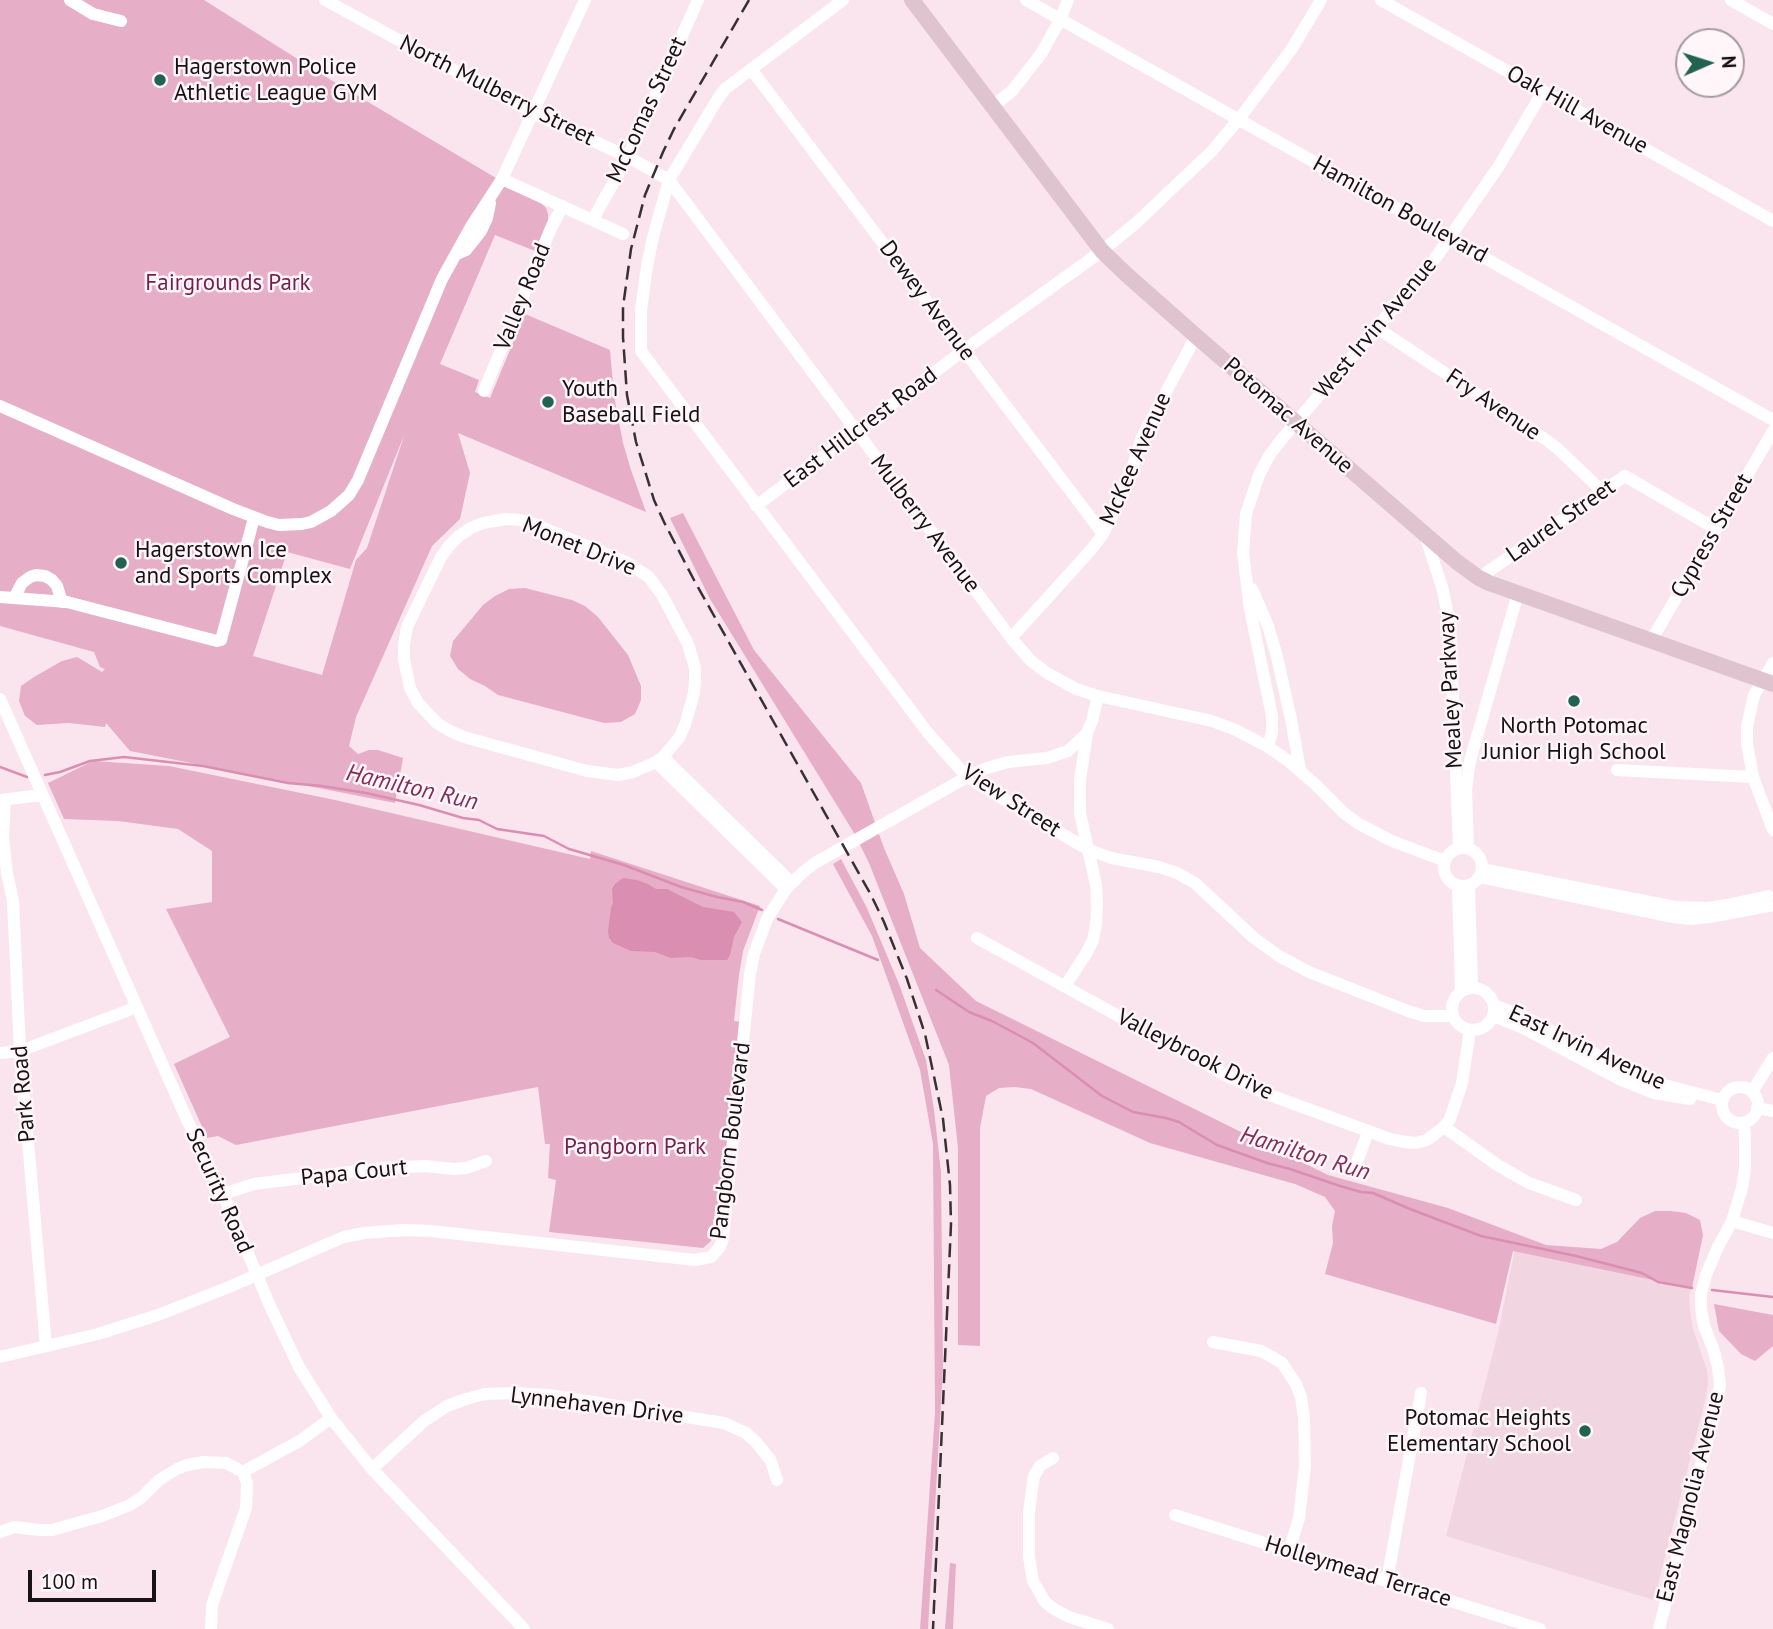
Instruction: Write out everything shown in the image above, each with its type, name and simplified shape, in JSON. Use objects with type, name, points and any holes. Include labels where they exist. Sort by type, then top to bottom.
[{"type":"main road","name":"Potomac Avenue","points":[[912,0],[1102,251],[1424,535],[1479,578],[1768,683]]},
{"type":"street","points":[[70,0],[93,14],[121,21]]},
{"type":"street","name":"North Mulberry Street","points":[[326,0],[533,113],[628,157],[669,180]]},
{"type":"street","points":[[0,406],[254,518],[279,525],[311,522],[331,511],[349,495],[358,480],[442,279],[502,179],[585,0]]},
{"type":"street","name":"McComas Street","points":[[593,219],[628,157],[698,0]]},
{"type":"street","points":[[669,180],[725,89],[844,0]]},
{"type":"street","name":"Hamilton Boulevard","points":[[1026,0],[1773,420]]},
{"type":"street","points":[[993,107],[1012,91],[1041,54],[1068,0]]},
{"type":"street","name":"East Hillcrest Road","points":[[756,506],[1102,251],[1136,223],[1212,151],[1239,120],[1291,50],[1321,0]]},
{"type":"street","name":"Oak Hill Avenue","points":[[1381,0],[1773,221]]},
{"type":"street","points":[[1731,0],[1743,4],[1773,24]]},
{"type":"street","name":"Dewey Avenue","points":[[751,69],[1103,534]]},
{"type":"street","name":"West Irvin Avenue","points":[[1297,423],[1432,263],[1499,166],[1544,91]]},
{"type":"street","points":[[502,179],[623,234]]},
{"type":"street","name":"View Street","points":[[669,180],[647,266],[641,310],[641,351],[928,733],[967,777],[1087,849],[1111,858],[1158,867],[1195,883],[1254,938],[1279,956],[1309,972],[1424,1016],[1453,1016]]},
{"type":"street","name":"Mulberry Avenue","points":[[669,180],[1011,638],[1031,661],[1076,689],[1212,721],[1268,747]]},
{"type":"street","name":"Valley Road","points":[[484,391],[552,226],[564,206]]},
{"type":"street","name":"Fry Avenue","points":[[1377,328],[1545,439],[1603,492]]},
{"type":"street","name":"McKee Avenue","points":[[1011,638],[1103,534],[1126,488],[1142,437],[1196,336]]},
{"type":"street","points":[[1297,423],[1269,456],[1245,514],[1243,553],[1250,609],[1272,716],[1268,747],[1300,770],[1359,824],[1392,841],[1445,860]]},
{"type":"street","name":"Cypress Street","points":[[1651,641],[1773,431]]},
{"type":"street","name":"Laurel Street","points":[[1479,578],[1625,476],[1716,529]]},
{"type":"street","points":[[0,597],[62,602],[221,640],[254,518]]},
{"type":"street","name":"Monet Drive","points":[[506,519],[520,520],[626,562],[649,577],[688,643],[695,668],[694,693],[685,725],[679,738],[659,760],[633,772],[618,775],[587,771],[464,737],[450,731],[426,713],[410,688],[406,674],[405,636],[441,557],[459,536],[483,523],[506,519]]},
{"type":"street","name":"Mealey Parkway","points":[[1424,535],[1442,587],[1450,624],[1463,848]]},
{"type":"street","points":[[14,598],[22,583],[36,575],[52,580],[62,602]]},
{"type":"street","points":[[1246,576],[1268,626],[1276,653],[1300,770]]},
{"type":"street","name":"Mealey Parkway","points":[[1463,848],[1470,761],[1518,593]]},
{"type":"street","points":[[1773,663],[1768,683],[1754,695],[1747,727],[1753,777],[1773,830]]},
{"type":"street","points":[[1065,986],[1093,940],[1096,924],[1096,884],[1080,813],[1080,786],[1087,733],[1098,696]]},
{"type":"street","name":"Security Road","points":[[0,699],[299,1367],[331,1418],[372,1469],[524,1629]]},
{"type":"street","name":"Pangborn Boulevard","points":[[0,1357],[98,1334],[158,1315],[344,1237],[383,1230],[431,1231],[695,1260],[711,1257],[720,1247],[723,1238],[754,954],[768,919],[789,886],[815,863],[967,777],[1008,762],[1059,755],[1068,751],[1087,733]]},
{"type":"street","points":[[659,760],[789,886]]},
{"type":"street","points":[[1617,770],[1753,777]]},
{"type":"street","points":[[2,800],[42,795]]},
{"type":"street","name":"Park Road","points":[[2,800],[3,838],[13,901],[20,1051],[46,1346]]},
{"type":"street","points":[[1463,848],[1479,856],[1482,862],[1481,873],[1463,886],[1451,882],[1444,868],[1445,860],[1452,850],[1463,848]]},
{"type":"street","points":[[1481,873],[1682,918],[1709,917],[1771,899]]},
{"type":"street","points":[[1463,886],[1466,990]]},
{"type":"street","name":"Valleybrook Drive","points":[[976,937],[1229,1077],[1267,1094],[1390,1139],[1416,1143],[1427,1140],[1444,1127]]},
{"type":"street","points":[[1481,989],[1487,993],[1493,1010],[1488,1024],[1480,1029],[1470,1030],[1463,1027],[1453,1016],[1453,1002],[1466,990],[1481,989]]},
{"type":"street","points":[[0,1053],[20,1051],[137,1007]]},
{"type":"street","name":"East Irvin Avenue","points":[[1493,1010],[1525,1017],[1640,1077],[1722,1103]]},
{"type":"street","points":[[1470,1030],[1462,1083],[1454,1109],[1444,1127],[1513,1174],[1576,1200]]},
{"type":"street","points":[[1752,1092],[1773,1058]]},
{"type":"street","points":[[1735,1087],[1752,1092],[1758,1102],[1755,1115],[1744,1123],[1735,1123],[1728,1119],[1723,1113],[1725,1094],[1735,1087]]},
{"type":"street","points":[[1757,1108],[1773,1111]]},
{"type":"street","name":"East Magnolia Avenue","points":[[1659,1629],[1720,1385],[1713,1348],[1704,1326],[1701,1294],[1710,1266],[1732,1221],[1742,1188],[1745,1169],[1744,1123]]},
{"type":"street","points":[[1358,1159],[1368,1132]]},
{"type":"street","name":"Papa Court","points":[[223,1194],[254,1184],[406,1166],[466,1168],[486,1161]]},
{"type":"street","points":[[1732,1221],[1773,1233]]},
{"type":"street","points":[[1213,1342],[1261,1352],[1282,1363],[1301,1397],[1305,1466],[1298,1518],[1289,1551]]},
{"type":"street","points":[[1387,1581],[1421,1392]]},
{"type":"street","name":"Lynnehaven Drive","points":[[372,1469],[409,1433],[447,1406],[485,1394],[522,1393],[724,1423],[746,1433],[757,1443],[771,1461],[777,1480]]},
{"type":"street","points":[[243,1472],[307,1436],[331,1418]]},
{"type":"street","points":[[1053,1458],[1040,1466],[1034,1476],[1029,1513],[1029,1557],[1033,1581],[1045,1602],[1054,1609],[1069,1617],[1108,1629]]},
{"type":"street","points":[[0,1532],[14,1527],[52,1530],[117,1512],[142,1497],[167,1475],[187,1465],[221,1462],[243,1472],[247,1483],[246,1508],[212,1605],[211,1629]]},
{"type":"street","name":"Holleymead Terrace","points":[[1175,1515],[1540,1629]]},
{"type":"shaded area","points":[[623,878],[637,880],[656,889],[667,889],[703,907],[734,912],[742,922],[727,960],[671,958],[655,952],[631,951],[613,943],[608,931],[613,903],[612,889]]},
{"type":"shaded area","name":"Potomac Heights Elementary School","points":[[1516,1243],[1642,1273],[1658,1282],[1692,1288],[1689,1295],[1690,1311],[1693,1329],[1707,1370],[1708,1385],[1654,1600],[1446,1536],[1499,1329]]},
{"type":"green space","name":"Fairgrounds Park","points":[[0,0],[204,0],[331,80],[546,208],[548,220],[535,251],[495,235],[440,364],[479,380],[475,392],[490,398],[525,314],[610,350],[614,396],[623,443],[646,512],[458,433],[470,473],[460,519],[432,546],[356,717],[349,746],[358,754],[378,750],[403,758],[395,803],[130,751],[106,723],[105,727],[69,723],[37,725],[25,716],[19,701],[21,686],[62,661],[77,657],[102,672],[105,669],[100,667],[94,652],[0,626]],"holes":[[[405,433],[367,548],[356,560],[322,675],[253,656],[287,552],[350,569]]]},
{"type":"green space","points":[[683,513],[754,650],[861,783],[904,894],[920,948],[976,1001],[1328,1175],[1448,1208],[1546,1245],[1601,1249],[1617,1242],[1640,1218],[1655,1211],[1686,1213],[1700,1220],[1703,1235],[1692,1288],[1513,1251],[1496,1324],[1325,1274],[1333,1243],[1335,1211],[1325,1197],[1295,1184],[1150,1143],[1031,1089],[999,1088],[986,1096],[980,1128],[980,1346],[958,1345],[958,1148],[949,1065],[869,863],[854,833],[710,599],[670,518]]},
{"type":"green space","points":[[525,588],[572,600],[598,617],[628,655],[641,686],[641,700],[635,714],[621,722],[604,723],[498,695],[458,669],[450,656],[453,641],[483,605],[495,596],[509,589]]},
{"type":"green space","name":"Pangborn Park","points":[[93,761],[169,766],[335,800],[590,859],[591,851],[760,906],[743,951],[739,975],[734,1021],[742,1022],[721,1214],[714,1216],[711,1241],[703,1248],[549,1232],[556,1180],[548,1178],[550,1144],[545,1144],[538,1087],[236,1145],[218,1136],[207,1138],[174,1064],[230,1037],[166,909],[212,902],[212,851],[178,829],[118,821],[64,819],[48,783]]},
{"type":"green space","points":[[841,859],[867,908],[899,984],[926,1060],[934,1110],[941,1172],[943,1368],[928,1629],[920,1629],[935,1413],[933,1144],[920,1070],[872,936],[833,864]]},
{"type":"green space","points":[[1714,1304],[1773,1315],[1773,1346],[1755,1361],[1741,1354],[1719,1331]]},
{"type":"green space","points":[[950,1563],[956,1564],[953,1629],[945,1629]]},
{"type":"waterway","name":"Hamilton Run","points":[[45,775],[90,761],[124,757],[203,766],[288,783],[366,793],[479,820],[497,829],[544,836],[569,849],[624,865],[681,887],[743,902],[762,910]]},
{"type":"waterway","name":"Hamilton Run","points":[[0,767],[27,777]]},
{"type":"waterway","name":"Hamilton Run","points":[[778,919],[878,960]]},
{"type":"waterway","name":"Hamilton Run","points":[[936,990],[969,1012],[1033,1043],[1102,1096],[1133,1112],[1179,1122],[1217,1145],[1340,1186],[1373,1193],[1481,1236],[1576,1256],[1642,1273],[1658,1282],[1692,1288]]},
{"type":"waterway","name":"Hamilton Run","points":[[1712,1290],[1773,1297]]},
{"type":"railway","points":[[749,0],[674,129],[645,195],[631,249],[623,307],[627,395],[636,442],[654,500],[664,522],[871,895],[907,979],[925,1034],[943,1119],[951,1224],[933,1629]]},
{"type":"place","name":"Hagerstown Police Athletic League GYM","points":[[160,80]]},
{"type":"place","name":"Youth Baseball Field","points":[[548,402]]},
{"type":"place","name":"Hagerstown Ice and Sports Complex","points":[[121,563]]},
{"type":"place","name":"North Potomac Junior High School","points":[[1574,701]]},
{"type":"place","name":"Potomac Heights Elementary School","points":[[1585,1431]]}]
